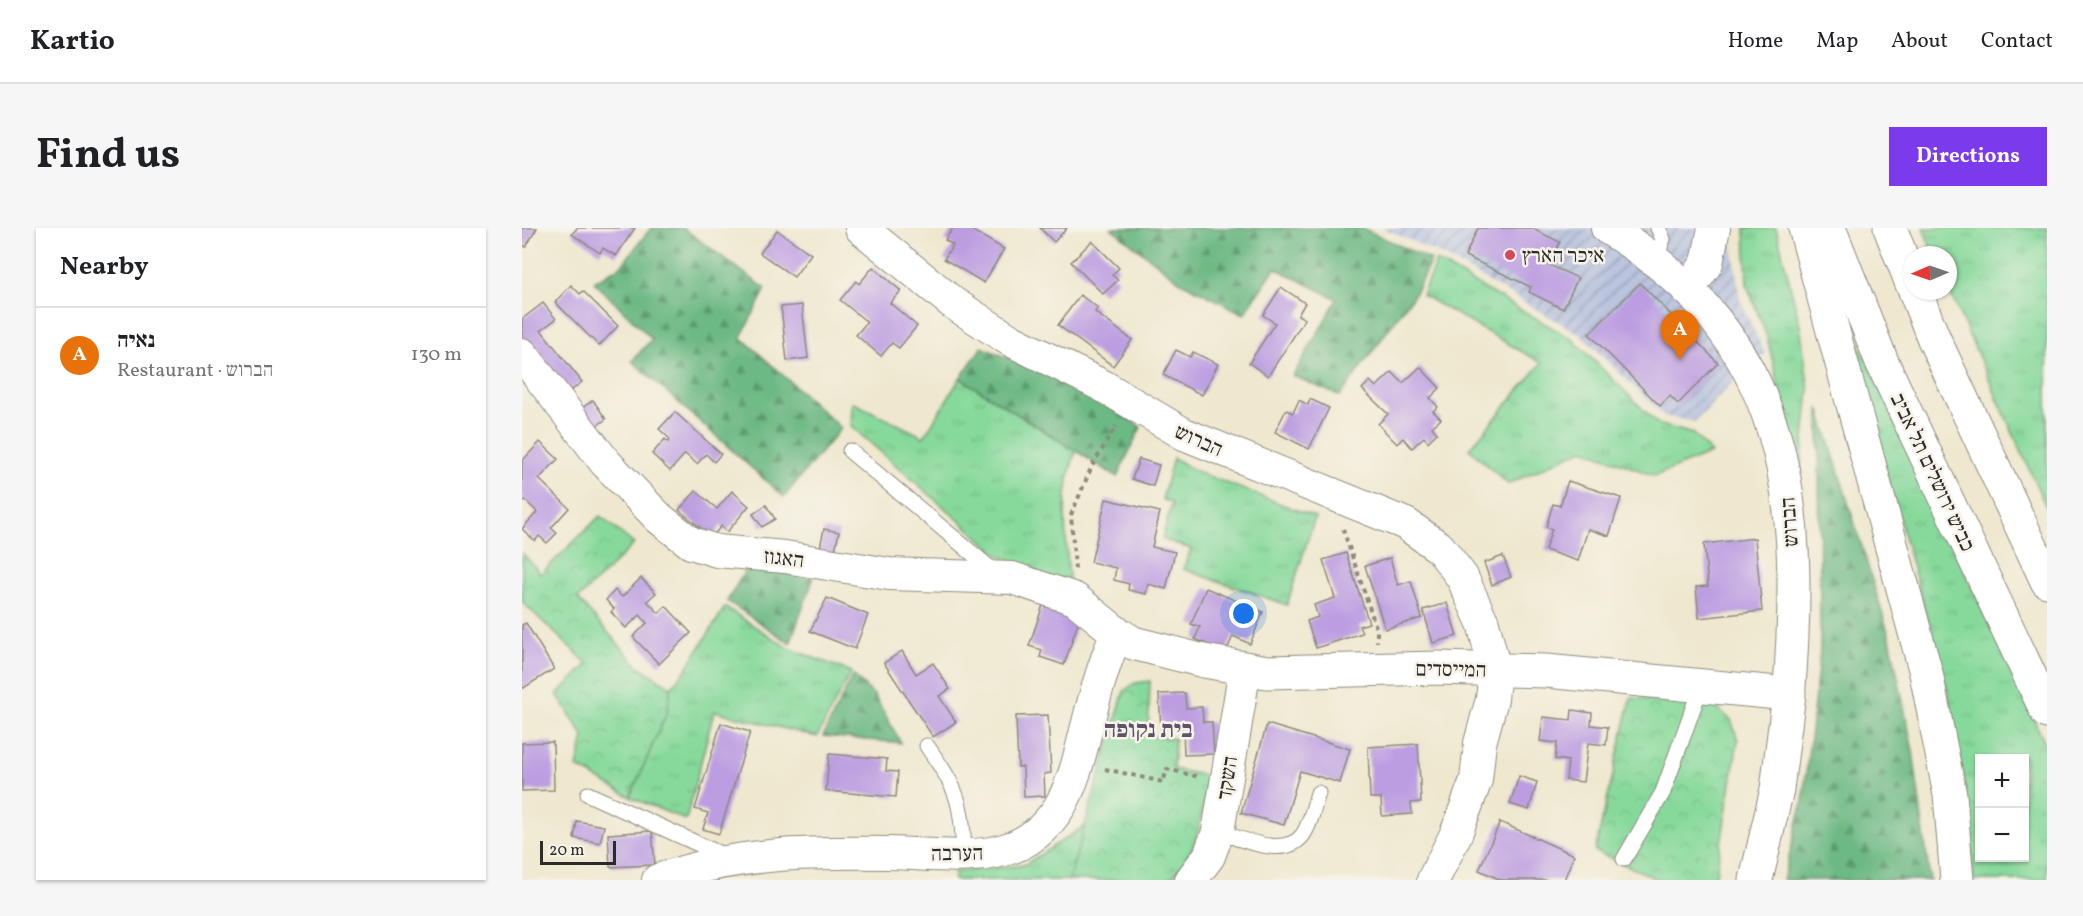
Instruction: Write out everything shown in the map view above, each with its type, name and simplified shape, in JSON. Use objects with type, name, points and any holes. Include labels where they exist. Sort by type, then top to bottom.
[{"type":"main road","points":[[1805,228],[1930,689],[1950,795],[1957,880]]},
{"type":"main road","name":"כביש ירושלים תל אביב","points":[[1829,228],[1882,362],[2047,712]]},
{"type":"main road","points":[[1890,228],[1903,261]]},
{"type":"main road","points":[[1919,300],[1934,339],[2047,581]]},
{"type":"main road","name":"המייסדים","points":[[1117,633],[1133,643],[1204,661],[1267,672],[1378,669],[1546,671],[1789,694]]},
{"type":"main road","name":"הברוש","points":[[1756,880],[1777,789],[1789,694]]},
{"type":"street","name":"הברוש","points":[[861,228],[972,317],[1010,340],[1131,402],[1203,443],[1406,524],[1440,548],[1452,562],[1470,591],[1483,623],[1495,670]]},
{"type":"street","name":"הברוש","points":[[1607,228],[1655,261],[1688,290],[1717,321],[1741,355],[1761,392],[1776,433],[1785,477],[1794,600],[1789,694]]},
{"type":"street","points":[[1688,290],[1707,263],[1714,228]]},
{"type":"street","name":"האגוז","points":[[522,354],[604,462],[679,536],[692,543],[717,551],[785,557],[889,574],[1000,576],[1023,581],[1075,599],[1117,633]]},
{"type":"street","name":"הערבה","points":[[658,880],[733,859],[822,852],[964,855],[1007,850],[1020,844],[1043,828],[1062,803],[1080,755],[1102,673],[1117,633]]},
{"type":"street","name":"השקד","points":[[1191,880],[1204,864],[1218,832],[1245,668]]},
{"type":"street","points":[[1433,880],[1456,834],[1476,780],[1480,743],[1492,699],[1495,670]]},
{"type":"lane","points":[[1655,261],[1663,239],[1658,228]]},
{"type":"lane","points":[[850,451],[1000,576]]},
{"type":"lane","points":[[1624,860],[1663,792],[1701,686]]},
{"type":"lane","points":[[927,746],[952,783],[962,810],[964,855]]},
{"type":"lane","points":[[1218,832],[1275,847],[1294,844],[1303,835],[1318,793]]},
{"type":"lane","points":[[588,794],[733,859]]},
{"type":"path","points":[[1075,599],[1071,515],[1092,466],[1131,402]]},
{"type":"path","points":[[1331,494],[1377,630],[1378,669]]},
{"type":"path","points":[[1080,755],[1097,759],[1106,770],[1163,782],[1167,769],[1226,784]]},
{"type":"shaded area","points":[[1383,228],[1730,228],[1740,300],[1765,354],[1740,374],[1695,422],[1664,416],[1581,335],[1446,257]]},
{"type":"green space","points":[[651,228],[683,228],[766,289],[741,337],[841,428],[784,497],[632,361],[652,339],[594,282],[621,266]]},
{"type":"green space","points":[[1111,228],[1362,228],[1431,260],[1415,293],[1340,396],[1293,376],[1337,299],[1275,268],[1244,314],[1181,282]]},
{"type":"green space","points":[[1745,228],[1776,228],[1800,325],[1809,390],[1800,477],[1767,337],[1747,285]]},
{"type":"green space","points":[[1923,228],[2047,228],[2047,509],[1953,300],[1957,300],[1957,246],[1930,246]]},
{"type":"green space","points":[[1436,261],[1572,339],[1658,424],[1693,434],[1711,453],[1655,476],[1583,449],[1508,484],[1469,449],[1542,363],[1422,295]]},
{"type":"green space","points":[[1838,299],[2047,748],[2047,880],[1974,880],[1966,793],[1948,693]]},
{"type":"green space","points":[[982,347],[1082,390],[1141,427],[1117,477],[960,378]]},
{"type":"green space","points":[[960,378],[1076,451],[1067,485],[1065,518],[1070,587],[1000,556],[851,426],[852,402],[924,437]]},
{"type":"green space","points":[[1819,408],[1890,638],[1913,751],[1930,880],[1783,880],[1803,801],[1820,650]]},
{"type":"green space","points":[[1173,458],[1198,472],[1315,517],[1287,605],[1183,569],[1191,549],[1162,539],[1172,503],[1162,499]]},
{"type":"green space","points":[[600,516],[634,544],[578,599],[638,666],[671,687],[667,712],[630,797],[577,767],[584,737],[557,694],[588,664],[522,602],[522,553],[541,574]]},
{"type":"green space","points":[[748,566],[814,577],[790,643],[727,601]]},
{"type":"green space","points":[[725,607],[788,648],[851,672],[817,737],[714,711],[686,820],[630,797],[667,712],[671,687],[685,671]]},
{"type":"green space","points":[[853,675],[874,695],[901,743],[823,736]]},
{"type":"green space","points":[[1150,681],[1148,735],[1175,739],[1173,769],[1209,776],[1193,847],[1178,871],[1167,880],[1069,880],[1124,691],[1135,683]]},
{"type":"green space","points":[[1631,698],[1711,703],[1731,720],[1738,740],[1715,880],[1659,880],[1595,851]]},
{"type":"green space","points":[[1085,826],[1069,880],[954,880],[954,872],[1024,865]]},
{"type":"building","points":[[522,228],[537,228],[526,247],[522,245]]},
{"type":"building","points":[[577,228],[635,228],[616,256],[603,248],[600,253],[572,234]]},
{"type":"building","points":[[953,228],[968,228],[1004,249],[984,283],[944,259],[953,245],[945,240]]},
{"type":"building","points":[[1040,228],[1067,228],[1054,242]]},
{"type":"building","points":[[1478,228],[1531,228],[1560,242],[1549,265],[1578,278],[1563,309],[1529,292],[1531,287],[1465,256]]},
{"type":"building","points":[[777,230],[811,254],[794,277],[760,253]]},
{"type":"building","points":[[1092,241],[1119,268],[1112,275],[1118,280],[1103,294],[1071,262]]},
{"type":"building","points":[[873,267],[901,291],[890,303],[917,326],[899,348],[892,343],[881,356],[856,335],[867,322],[840,300],[856,281],[859,284]]},
{"type":"building","points":[[1640,283],[1718,363],[1678,404],[1670,396],[1660,406],[1589,334]]},
{"type":"building","points":[[571,285],[580,294],[583,291],[618,326],[599,346],[555,302]]},
{"type":"building","points":[[1281,287],[1305,303],[1298,315],[1305,319],[1268,376],[1249,363],[1275,323],[1263,315]]},
{"type":"building","points":[[1080,295],[1098,308],[1095,312],[1132,340],[1113,366],[1058,325]]},
{"type":"building","points":[[543,303],[556,319],[541,330],[582,382],[567,394],[522,337],[522,319]]},
{"type":"building","points":[[802,305],[808,358],[787,361],[781,307]]},
{"type":"building","points":[[1176,350],[1190,357],[1193,352],[1218,364],[1202,395],[1163,375]]},
{"type":"building","points":[[1420,367],[1440,388],[1430,398],[1438,407],[1433,411],[1441,419],[1432,427],[1437,433],[1428,442],[1424,437],[1412,448],[1403,438],[1397,444],[1378,424],[1388,414],[1362,389],[1370,381],[1376,387],[1392,372],[1403,383]]},
{"type":"building","points":[[1310,399],[1329,408],[1309,449],[1275,432],[1286,410],[1293,413],[1299,400],[1308,405]]},
{"type":"building","points":[[593,400],[606,419],[592,429],[578,411]]},
{"type":"building","points":[[675,412],[721,454],[714,462],[706,454],[697,464],[685,454],[670,471],[652,454],[665,439],[668,442],[670,439],[659,429]]},
{"type":"building","points":[[540,442],[558,459],[539,479],[569,508],[551,528],[557,533],[547,543],[539,536],[535,541],[522,529],[537,512],[525,500],[522,503],[522,461]]},
{"type":"building","points":[[1139,459],[1159,465],[1153,486],[1132,479]]},
{"type":"building","points":[[1568,481],[1621,498],[1609,536],[1588,529],[1578,561],[1545,550],[1552,529],[1546,527],[1553,504],[1560,506]]},
{"type":"building","points":[[696,491],[717,509],[732,491],[749,506],[727,532],[721,526],[712,537],[679,510]]},
{"type":"building","points":[[1106,499],[1160,512],[1152,547],[1175,552],[1166,589],[1148,584],[1146,594],[1128,590],[1129,584],[1114,580],[1116,568],[1091,562]]},
{"type":"building","points":[[766,505],[775,519],[762,527],[753,514]]},
{"type":"building","points":[[824,529],[839,532],[834,555],[819,552]]},
{"type":"building","points":[[1755,538],[1762,611],[1699,618],[1696,587],[1708,586],[1704,544]]},
{"type":"building","points":[[1346,553],[1369,623],[1359,626],[1362,633],[1316,648],[1307,621],[1318,617],[1314,605],[1335,598],[1323,560]]},
{"type":"building","points":[[1503,556],[1511,577],[1492,585],[1484,563]]},
{"type":"building","points":[[1390,558],[1398,585],[1411,581],[1422,618],[1385,629],[1365,566]]},
{"type":"building","points":[[641,578],[656,593],[647,601],[659,613],[666,606],[691,633],[659,664],[633,637],[647,623],[640,615],[626,628],[611,612],[614,609],[606,600],[615,590],[622,597]]},
{"type":"building","points":[[1206,588],[1263,612],[1250,644],[1233,636],[1226,652],[1195,639],[1200,627],[1191,624]]},
{"type":"building","points":[[827,598],[868,615],[855,649],[810,631]]},
{"type":"building","points":[[1447,603],[1457,636],[1433,643],[1423,610]]},
{"type":"building","points":[[1043,605],[1080,617],[1064,665],[1040,657],[1042,650],[1029,646]]},
{"type":"building","points":[[526,623],[554,669],[522,689],[522,625]]},
{"type":"building","points":[[902,651],[916,674],[933,663],[950,689],[939,696],[956,722],[933,737],[884,663]]},
{"type":"building","points":[[1185,693],[1186,708],[1202,707],[1203,722],[1212,722],[1214,754],[1184,755],[1183,727],[1161,729],[1159,694]]},
{"type":"building","points":[[1572,710],[1592,713],[1591,725],[1608,727],[1606,745],[1588,743],[1583,782],[1566,780],[1568,761],[1555,759],[1557,743],[1540,741],[1543,717],[1571,720]]},
{"type":"building","points":[[1048,715],[1051,773],[1044,774],[1045,796],[1024,797],[1023,767],[1018,767],[1016,716]]},
{"type":"building","points":[[721,723],[750,732],[719,834],[703,829],[708,813],[695,809]]},
{"type":"building","points":[[1267,724],[1350,749],[1340,783],[1300,771],[1284,825],[1241,813]]},
{"type":"building","points":[[553,742],[554,790],[522,791],[522,743]]},
{"type":"building","points":[[1418,744],[1421,802],[1411,803],[1412,814],[1382,816],[1381,798],[1370,798],[1368,747]]},
{"type":"building","points":[[829,754],[887,759],[886,771],[898,772],[896,797],[826,791]]},
{"type":"building","points":[[1519,776],[1537,782],[1529,810],[1510,804]]},
{"type":"building","points":[[577,821],[604,826],[600,843],[574,838]]},
{"type":"building","points":[[1500,822],[1574,855],[1564,880],[1501,880],[1479,870]]},
{"type":"building","points":[[652,831],[655,865],[610,867],[608,834]]},
{"type":"place","name":"איכר הארץ","points":[[1510,255]]},
{"type":"place","name":"נאיה","points":[[1680,360]]},
{"type":"district","name":"בית נקופה","points":[[1148,729]]}]
